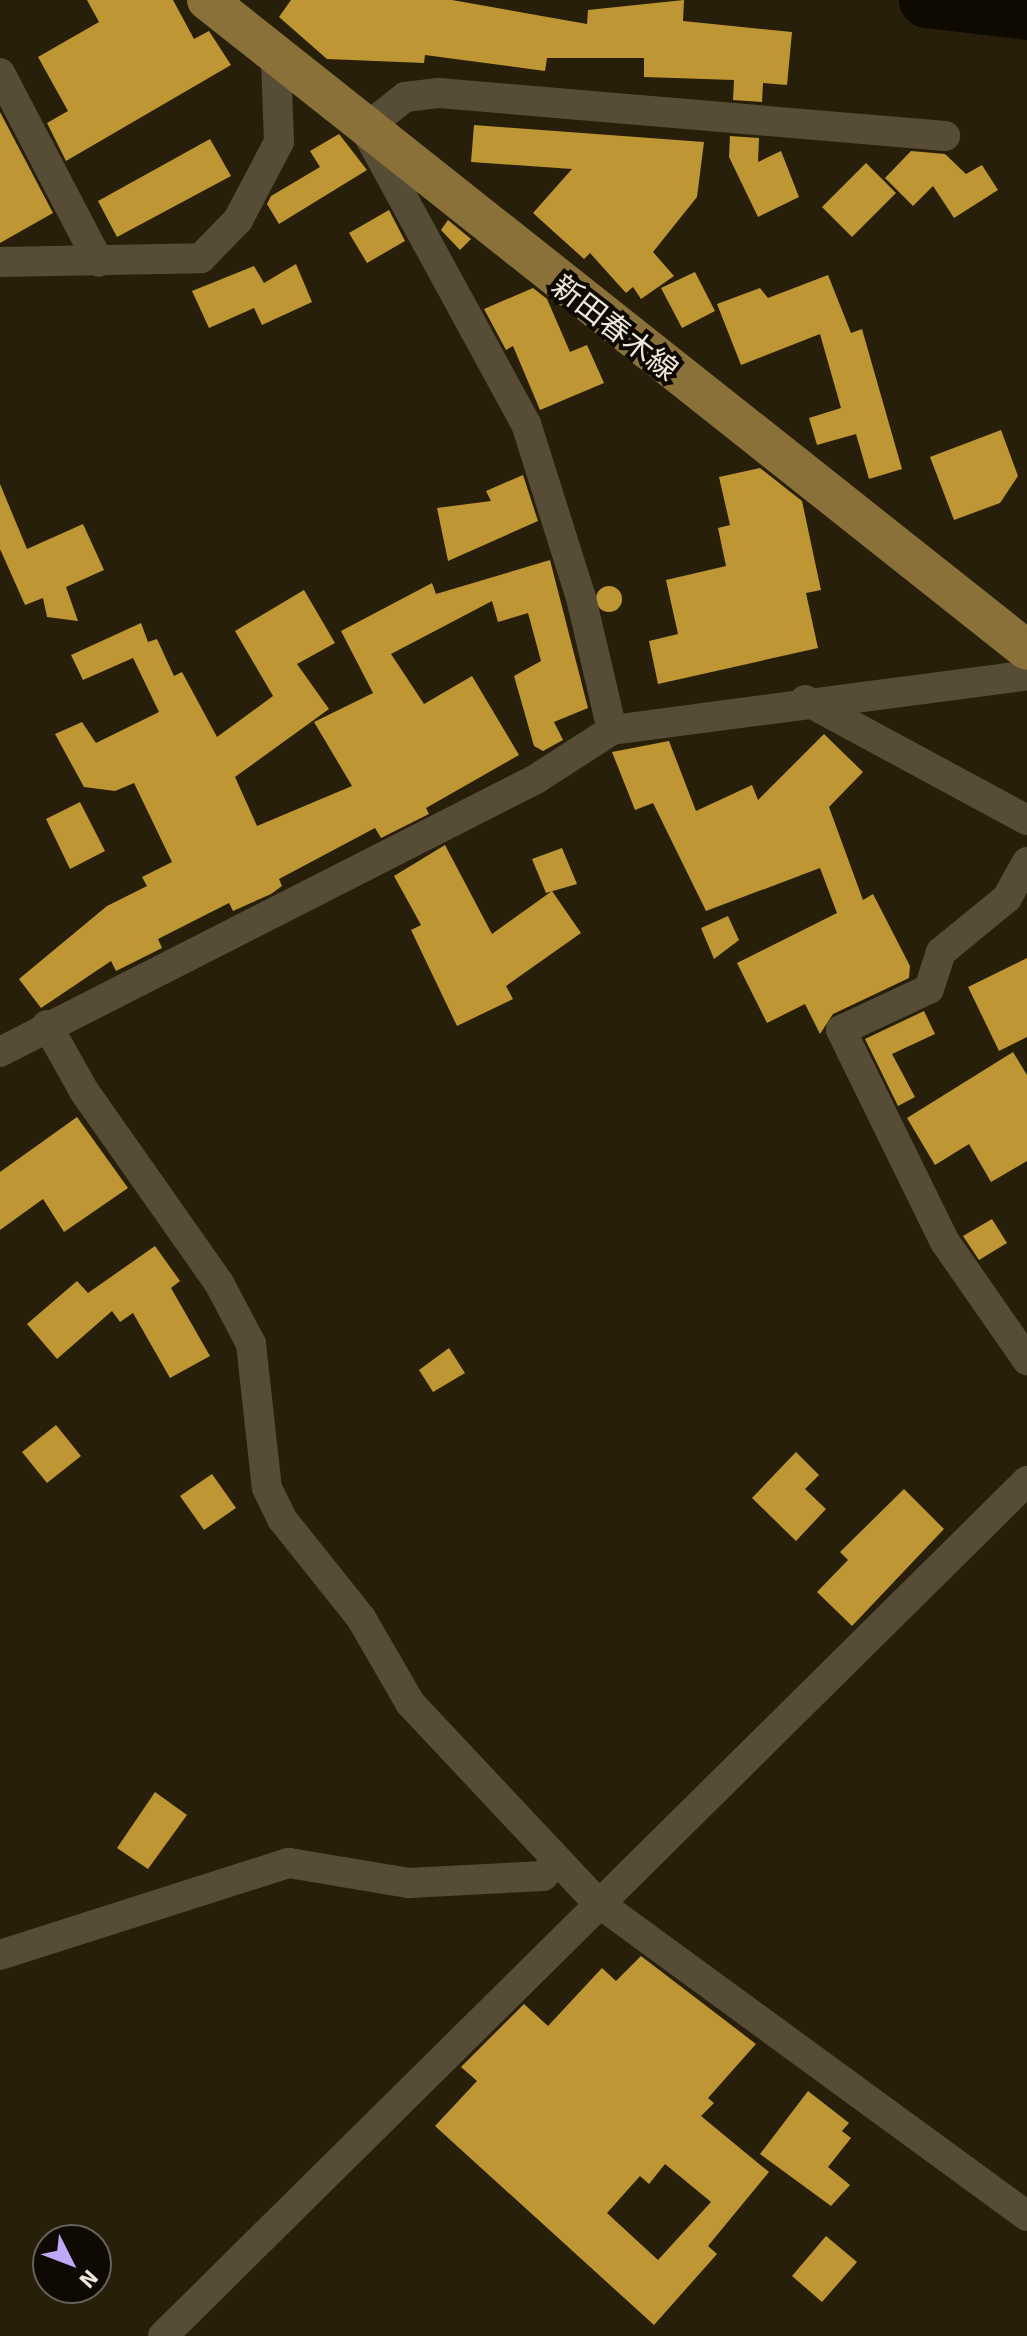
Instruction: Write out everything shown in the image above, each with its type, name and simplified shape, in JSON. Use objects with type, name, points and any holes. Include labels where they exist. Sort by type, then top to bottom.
[{"type":"main road","name":"新田春木線","points":[[207,0],[276,61],[1027,650]]},
{"type":"street","points":[[0,262],[201,258],[238,220],[279,142],[276,61]]},
{"type":"street","points":[[0,73],[99,262]]},
{"type":"street","points":[[612,730],[581,598],[526,424],[365,129],[405,97],[439,93],[945,136]]},
{"type":"street","points":[[0,1052],[47,1025],[536,779],[612,730],[805,700],[1027,675]]},
{"type":"street","points":[[805,700],[1027,820]]},
{"type":"street","points":[[1027,862],[1007,898],[941,952],[929,989],[841,1030],[945,1242],[1027,1360]]},
{"type":"street","points":[[47,1025],[84,1091],[219,1283],[251,1344],[259,1450],[282,1519],[361,1618],[410,1703],[596,1901],[1027,2216]]},
{"type":"street","points":[[163,2336],[596,1901],[1027,1481]]},
{"type":"street","points":[[0,1955],[289,1863],[409,1883],[543,1876],[557,1861]]},
{"type":"building","points":[[87,0],[173,0],[194,39],[209,31],[231,65],[66,161],[47,123],[68,111],[38,57],[99,22]]},
{"type":"building","points":[[291,0],[452,0],[587,24],[588,10],[684,0],[683,21],[792,32],[787,85],[763,83],[762,102],[733,100],[734,80],[644,77],[644,58],[547,58],[545,71],[425,55],[424,63],[327,59],[279,17]]},
{"type":"building","points":[[0,112],[53,213],[0,243]]},
{"type":"building","points":[[474,125],[704,142],[697,197],[653,252],[674,276],[641,299],[633,287],[626,293],[590,253],[584,259],[533,213],[572,169],[471,162]]},
{"type":"building","points":[[339,134],[367,170],[279,224],[267,204],[271,196],[320,167],[310,151]]},
{"type":"building","points":[[730,136],[759,138],[758,162],[781,151],[799,197],[758,217],[729,157]]},
{"type":"building","points":[[210,139],[231,176],[117,237],[98,201]]},
{"type":"building","points":[[911,151],[945,154],[966,174],[982,165],[998,190],[954,218],[933,186],[913,206],[885,178]]},
{"type":"building","points":[[866,163],[896,193],[852,237],[822,207]]},
{"type":"building","points":[[389,210],[405,241],[367,263],[349,233]]},
{"type":"building","points":[[448,220],[471,239],[460,250],[441,230]]},
{"type":"building","points":[[296,264],[312,302],[262,325],[254,308],[209,328],[192,291],[254,266],[264,283]]},
{"type":"building","points":[[695,272],[715,311],[682,328],[661,288]]},
{"type":"building","points":[[828,275],[851,333],[862,329],[902,469],[869,479],[856,434],[817,445],[809,418],[841,408],[820,334],[741,365],[717,304],[760,288],[768,298]]},
{"type":"building","points":[[533,288],[547,299],[570,352],[587,345],[604,383],[540,410],[513,346],[506,350],[484,309]]},
{"type":"building","points":[[1001,430],[1018,476],[1000,503],[954,520],[930,457]]},
{"type":"building","points":[[760,468],[802,501],[821,590],[806,593],[818,648],[658,684],[649,641],[678,634],[666,580],[726,566],[718,528],[730,525],[719,477]]},
{"type":"building","points":[[523,475],[538,521],[448,561],[437,508],[491,501],[486,491]]},
{"type":"building","points":[[0,484],[27,549],[83,524],[104,570],[66,587],[78,621],[47,617],[43,598],[25,605],[0,549]]},
{"type":"building","points":[[550,560],[588,708],[554,722],[563,740],[543,751],[534,746],[514,676],[541,661],[528,613],[498,622],[492,601],[391,654],[424,704],[472,676],[519,755],[426,808],[429,814],[381,838],[375,828],[279,879],[282,886],[271,894],[233,911],[229,903],[158,939],[162,948],[116,971],[111,961],[41,1008],[19,979],[107,906],[147,886],[142,877],[172,862],[134,783],[115,791],[84,787],[55,734],[82,722],[96,743],[159,712],[133,658],[83,680],[71,655],[141,623],[148,642],[157,639],[174,676],[182,672],[217,737],[273,696],[235,631],[304,590],[335,643],[297,664],[329,709],[235,777],[257,826],[352,786],[314,722],[373,693],[341,631],[432,583],[436,594]]},
{"type":"building","points":[[609,586],[618,590],[622,599],[618,608],[609,612],[600,608],[596,599],[600,590]]},
{"type":"building","points":[[824,734],[863,772],[829,807],[863,900],[873,894],[910,966],[909,978],[833,1014],[820,1034],[805,1004],[767,1023],[737,963],[837,913],[820,868],[706,911],[653,803],[635,810],[612,752],[669,741],[696,811],[752,785],[758,800]]},
{"type":"building","points":[[80,802],[105,851],[70,869],[46,819]]},
{"type":"building","points":[[445,845],[492,934],[552,891],[581,933],[506,986],[513,999],[457,1026],[411,930],[421,925],[394,876]]},
{"type":"building","points":[[562,848],[577,884],[546,893],[532,859]]},
{"type":"building","points":[[728,916],[739,940],[714,959],[701,928]]},
{"type":"building","points":[[1027,958],[1027,1037],[999,1051],[968,987]]},
{"type":"building","points":[[924,1011],[935,1034],[892,1054],[915,1097],[898,1106],[865,1039]]},
{"type":"building","points":[[1013,1052],[1027,1075],[1027,1161],[991,1182],[969,1144],[935,1165],[907,1118]]},
{"type":"building","points":[[77,1117],[128,1188],[64,1232],[43,1199],[0,1230],[0,1172]]},
{"type":"building","points":[[992,1219],[1007,1243],[979,1260],[963,1236]]},
{"type":"building","points":[[155,1246],[180,1281],[171,1288],[210,1356],[170,1378],[133,1313],[120,1322],[112,1311],[57,1359],[27,1324],[77,1281],[88,1293]]},
{"type":"building","points":[[449,1348],[465,1373],[433,1392],[419,1370]]},
{"type":"building","points":[[56,1425],[81,1456],[47,1483],[22,1452]]},
{"type":"building","points":[[796,1452],[819,1475],[805,1489],[826,1509],[796,1541],[752,1498]]},
{"type":"building","points":[[212,1474],[236,1508],[204,1530],[180,1496]]},
{"type":"building","points":[[904,1489],[944,1529],[852,1626],[817,1592],[848,1560],[840,1552]]},
{"type":"building","points":[[155,1792],[187,1815],[148,1869],[117,1848]]},
{"type":"building","points":[[641,1956],[756,2044],[708,2098],[714,2103],[701,2116],[769,2172],[708,2246],[717,2254],[654,2325],[435,2126],[477,2081],[461,2067],[524,2004],[548,2026],[602,1968],[616,1981]],"holes":[[[665,2164],[711,2202],[658,2260],[607,2213],[640,2176],[649,2184]]]},
{"type":"building","points":[[808,2091],[849,2123],[842,2131],[851,2138],[828,2167],[850,2185],[831,2206],[760,2154]]},
{"type":"building","points":[[826,2236],[857,2262],[822,2302],[792,2276]]},
{"type":"waterway","points":[[927,0],[1027,12]]}]
